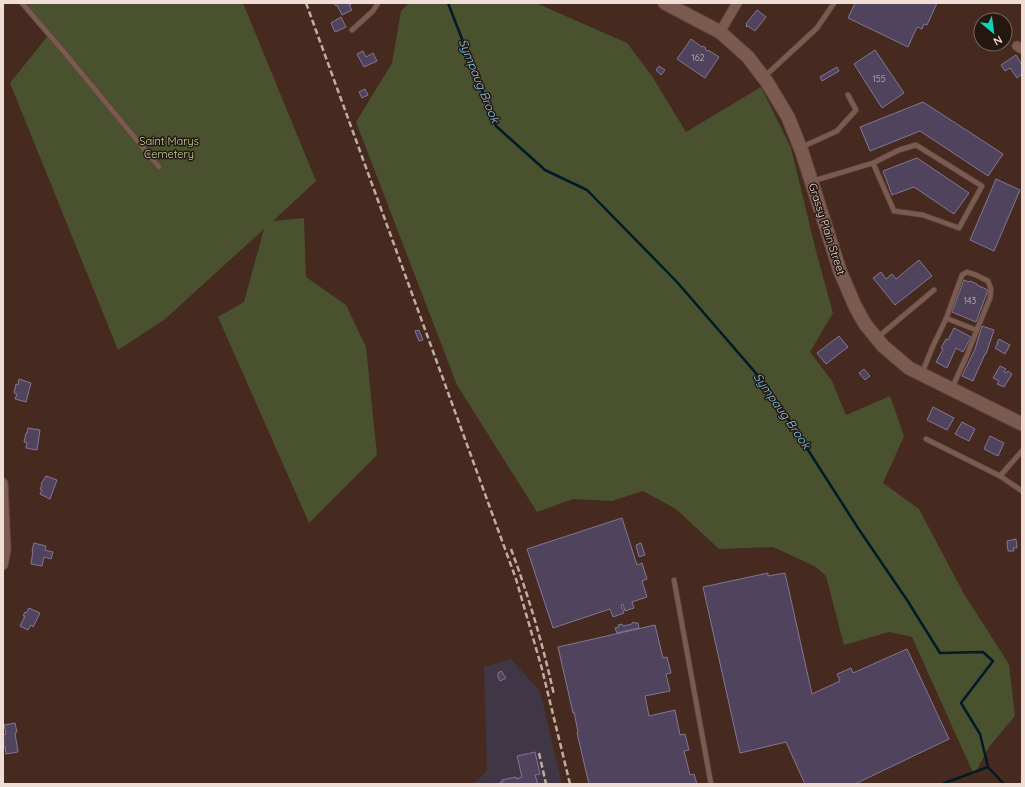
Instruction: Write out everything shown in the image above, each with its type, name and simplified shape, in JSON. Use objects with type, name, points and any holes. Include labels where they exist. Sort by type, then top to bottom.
[{"type":"main road","name":"Grassy Plain Street","points":[[665,3],[720,32],[748,57],[764,78],[788,117],[812,182],[840,271],[855,306],[865,324],[876,338],[883,346],[909,368],[1022,424]]},
{"type":"street","points":[[720,32],[737,3]]},
{"type":"street","points":[[3,483],[6,550],[3,566]]},
{"type":"lane","points":[[22,3],[159,167]]},
{"type":"lane","points":[[352,30],[373,11],[378,3]]},
{"type":"lane","points":[[764,78],[817,28],[834,3]]},
{"type":"lane","points":[[800,148],[837,131],[856,110],[848,95]]},
{"type":"lane","points":[[812,182],[873,163],[899,150],[916,144],[982,186],[959,228],[923,215],[894,211],[873,163]]},
{"type":"lane","points":[[922,374],[946,318],[962,275],[967,272],[988,281],[991,289],[990,298],[967,355],[951,389]]},
{"type":"lane","points":[[876,338],[934,290]]},
{"type":"lane","points":[[946,318],[976,330]]},
{"type":"lane","points":[[926,439],[1000,476],[1022,491]]},
{"type":"lane","points":[[1000,476],[1022,451]]},
{"type":"lane","points":[[674,580],[711,784]]},
{"type":"shaded area","points":[[511,659],[540,691],[562,784],[473,784],[487,771],[484,667]]},
{"type":"green space","name":"Saint Marys Cemetery","points":[[26,3],[243,3],[316,181],[273,221],[304,218],[306,277],[346,305],[366,347],[377,455],[309,523],[218,317],[244,302],[264,229],[164,320],[118,350],[10,83],[50,33]]},
{"type":"green space","points":[[409,3],[536,3],[627,43],[652,76],[686,132],[761,87],[791,148],[833,313],[810,352],[832,381],[846,415],[890,396],[904,436],[883,483],[919,509],[964,594],[1009,664],[1015,716],[989,747],[974,775],[912,637],[889,632],[844,645],[826,576],[816,567],[773,547],[719,549],[676,509],[643,491],[612,501],[573,499],[537,512],[457,385],[356,122],[392,63],[401,11]]},
{"type":"building","points":[[350,3],[351,5],[349,5],[352,10],[342,15],[337,5],[336,6],[334,4]]},
{"type":"building","points":[[855,3],[937,3],[927,25],[924,24],[922,29],[917,27],[908,47],[848,18]]},
{"type":"building","points":[[757,10],[766,17],[755,31],[748,26],[747,27],[746,24]]},
{"type":"building","points":[[341,17],[346,27],[335,32],[331,23]]},
{"type":"building","points":[[691,39],[702,47],[703,46],[706,48],[705,49],[707,51],[708,50],[719,57],[705,78],[677,59]]},
{"type":"building","points":[[875,50],[904,93],[882,108],[854,64]]},
{"type":"building","points":[[363,51],[366,57],[373,53],[377,61],[364,67],[357,54]]},
{"type":"building","points":[[1016,55],[1022,65],[1022,74],[1017,78],[1010,68],[1005,71],[1001,65]]},
{"type":"building","points":[[659,66],[665,70],[661,75],[656,70]]},
{"type":"building","points":[[837,67],[839,71],[822,81],[820,77]]},
{"type":"building","points":[[365,89],[368,95],[362,98],[359,92]]},
{"type":"building","points":[[923,102],[1003,154],[988,176],[920,131],[870,151],[860,127]]},
{"type":"building","points":[[917,158],[969,193],[954,214],[914,187],[892,195],[883,171]]},
{"type":"building","points":[[996,179],[1020,190],[994,251],[970,240]]},
{"type":"building","points":[[919,260],[932,276],[895,305],[873,278],[881,272],[886,279],[892,274],[896,279]]},
{"type":"building","points":[[964,280],[970,281],[988,290],[976,322],[952,312]]},
{"type":"building","points":[[982,326],[994,330],[986,354],[973,381],[962,376],[975,349]]},
{"type":"building","points":[[954,328],[971,337],[963,352],[956,348],[947,368],[936,362],[943,349],[941,348],[946,339],[948,340]]},
{"type":"building","points":[[419,330],[423,340],[419,341],[415,331]]},
{"type":"building","points":[[839,336],[848,347],[826,364],[817,353]]},
{"type":"building","points":[[999,339],[1010,345],[1005,354],[995,348]]},
{"type":"building","points":[[1000,366],[1006,369],[1004,372],[1006,373],[1008,371],[1012,374],[1004,387],[997,384],[999,381],[993,378]]},
{"type":"building","points":[[864,369],[870,376],[865,380],[859,373]]},
{"type":"building","points":[[19,379],[31,383],[26,402],[15,399],[17,394],[14,393]]},
{"type":"building","points":[[933,407],[954,418],[947,430],[927,420]]},
{"type":"building","points":[[962,422],[975,429],[969,441],[955,434]]},
{"type":"building","points":[[28,428],[40,430],[37,450],[26,448],[27,443],[24,442]]},
{"type":"building","points":[[990,436],[1004,443],[998,456],[984,449]]},
{"type":"building","points":[[46,476],[57,480],[50,499],[40,494],[42,490],[40,489],[41,484]]},
{"type":"building","points":[[622,518],[637,565],[642,563],[647,579],[642,581],[647,597],[632,602],[634,608],[625,611],[623,604],[621,605],[624,613],[613,617],[610,609],[553,628],[527,549]]},
{"type":"building","points":[[1016,539],[1017,548],[1013,548],[1014,551],[1008,551],[1007,541]]},
{"type":"building","points":[[34,543],[46,546],[45,550],[53,552],[51,559],[44,557],[42,566],[31,564]]},
{"type":"building","points":[[641,543],[645,555],[639,557],[636,545]]},
{"type":"building","points":[[768,573],[768,576],[785,573],[812,694],[840,681],[837,674],[851,668],[853,673],[907,649],[949,739],[855,784],[805,784],[786,742],[740,753],[703,587]]},
{"type":"building","points":[[29,608],[40,613],[33,627],[31,625],[28,630],[20,626],[25,616],[23,616],[25,612],[26,613]]},
{"type":"building","points":[[634,622],[638,623],[639,628],[617,633],[615,628],[619,627],[618,625],[622,624],[623,626]]},
{"type":"building","points":[[655,625],[663,658],[667,657],[671,673],[666,674],[670,691],[645,696],[649,716],[675,710],[680,735],[685,734],[689,750],[684,751],[690,775],[694,774],[697,784],[589,784],[577,733],[574,712],[573,713],[558,647]]},
{"type":"building","points":[[501,671],[506,678],[500,681],[498,673]]},
{"type":"building","points":[[15,723],[18,752],[6,754],[5,746],[3,746],[3,735],[6,734],[4,725]]},
{"type":"building","points":[[535,752],[540,774],[535,775],[538,784],[500,784],[500,782],[503,782],[502,780],[522,777],[517,756]]},
{"type":"waterway","name":"Sympaug Brook","points":[[448,3],[496,126],[545,170],[587,190],[677,282],[767,386],[940,653],[983,652],[993,661],[961,703],[980,734],[988,767],[1004,784]]},
{"type":"waterway","points":[[942,784],[988,767]]},
{"type":"railway","points":[[306,3],[516,579],[542,669],[570,784]]},
{"type":"railway","points":[[511,549],[535,621],[554,695]]},
{"type":"railway","points":[[539,753],[546,784]]}]
